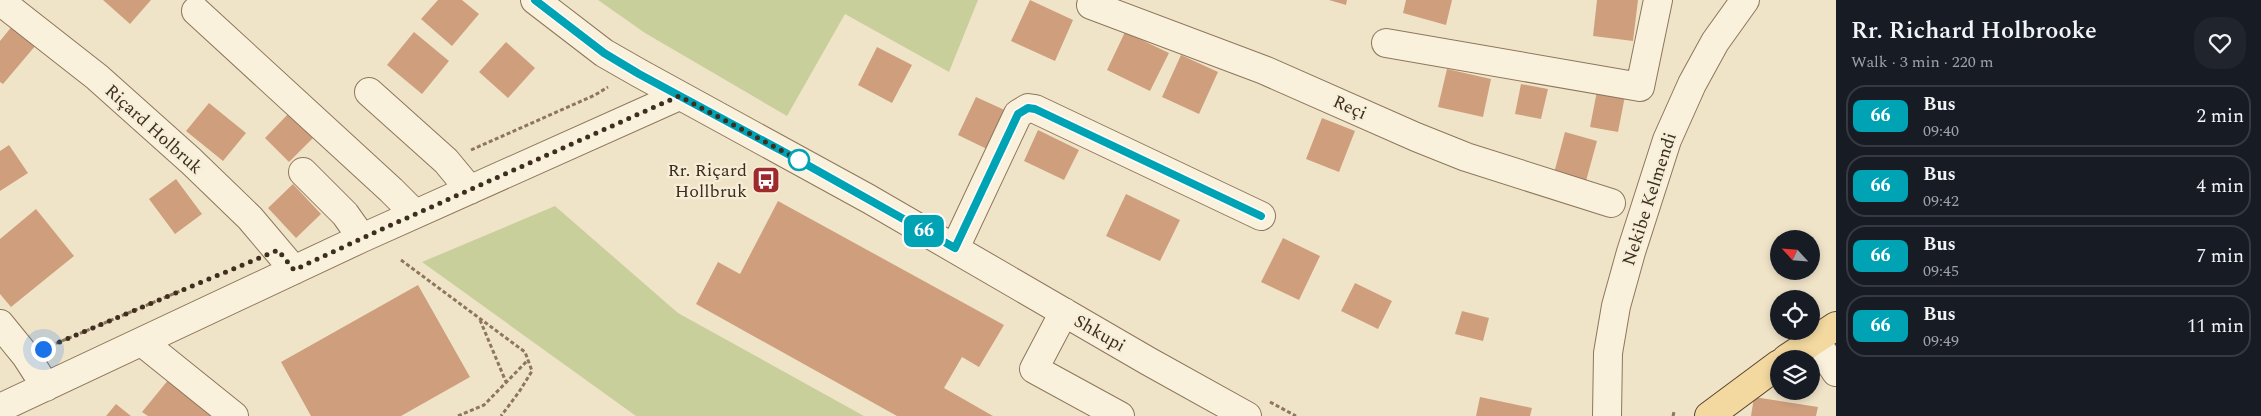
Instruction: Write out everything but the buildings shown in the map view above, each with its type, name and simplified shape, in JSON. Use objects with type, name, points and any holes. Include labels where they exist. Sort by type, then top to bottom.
[{"type":"main road","points":[[1800,350],[1825,333]]},
{"type":"main road","points":[[1709,416],[1770,371]]},
{"type":"street","name":"Shkupi","points":[[535,0],[604,53],[955,248],[1247,416]]},
{"type":"street","points":[[1386,43],[1640,87],[1658,0]]},
{"type":"street","name":"Nekibe Kelmendi","points":[[1607,416],[1608,353],[1616,306],[1631,252],[1667,140],[1692,84],[1715,42],[1745,0]]},
{"type":"street","name":"Riçard Holbruk","points":[[0,1],[97,77],[191,162],[250,218],[294,270]]},
{"type":"street","name":"Reçi","points":[[1091,5],[1264,70],[1466,157],[1611,203]]},
{"type":"street","points":[[196,11],[415,214]]},
{"type":"street","points":[[369,92],[446,160],[470,190]]},
{"type":"street","points":[[0,408],[362,238],[679,96]]},
{"type":"street","points":[[955,248],[1018,114],[1028,108],[1035,109],[1261,216]]},
{"type":"street","points":[[303,172],[345,214],[362,238]]},
{"type":"street","points":[[1064,312],[1034,370],[1120,416]]},
{"type":"street","points":[[0,324],[26,356],[46,387]]},
{"type":"street","points":[[1825,333],[1836,372]]},
{"type":"street","points":[[142,342],[234,416]]},
{"type":"path","points":[[446,160],[595,95],[611,85]]},
{"type":"path","points":[[400,260],[524,352],[532,371],[501,416]]},
{"type":"path","points":[[26,356],[189,287]]},
{"type":"path","points":[[479,318],[506,382]]},
{"type":"path","points":[[458,416],[484,405],[528,360]]},
{"type":"green space","points":[[598,0],[978,0],[949,72],[845,14],[787,116],[645,33]]},
{"type":"green space","points":[[555,206],[678,313],[864,416],[636,416],[422,262]]},
{"type":"bus line","name":"66","points":[[535,0],[604,53],[639,74],[786,153],[955,248],[1018,114],[1028,108],[1035,109],[1261,216]]},
{"type":"place","name":"Rr. Riçard Hollbruk","points":[[766,180]]},
{"type":"route","points":[[43,349],[278,250],[294,270],[679,96],[803,162],[799,160]]}]
